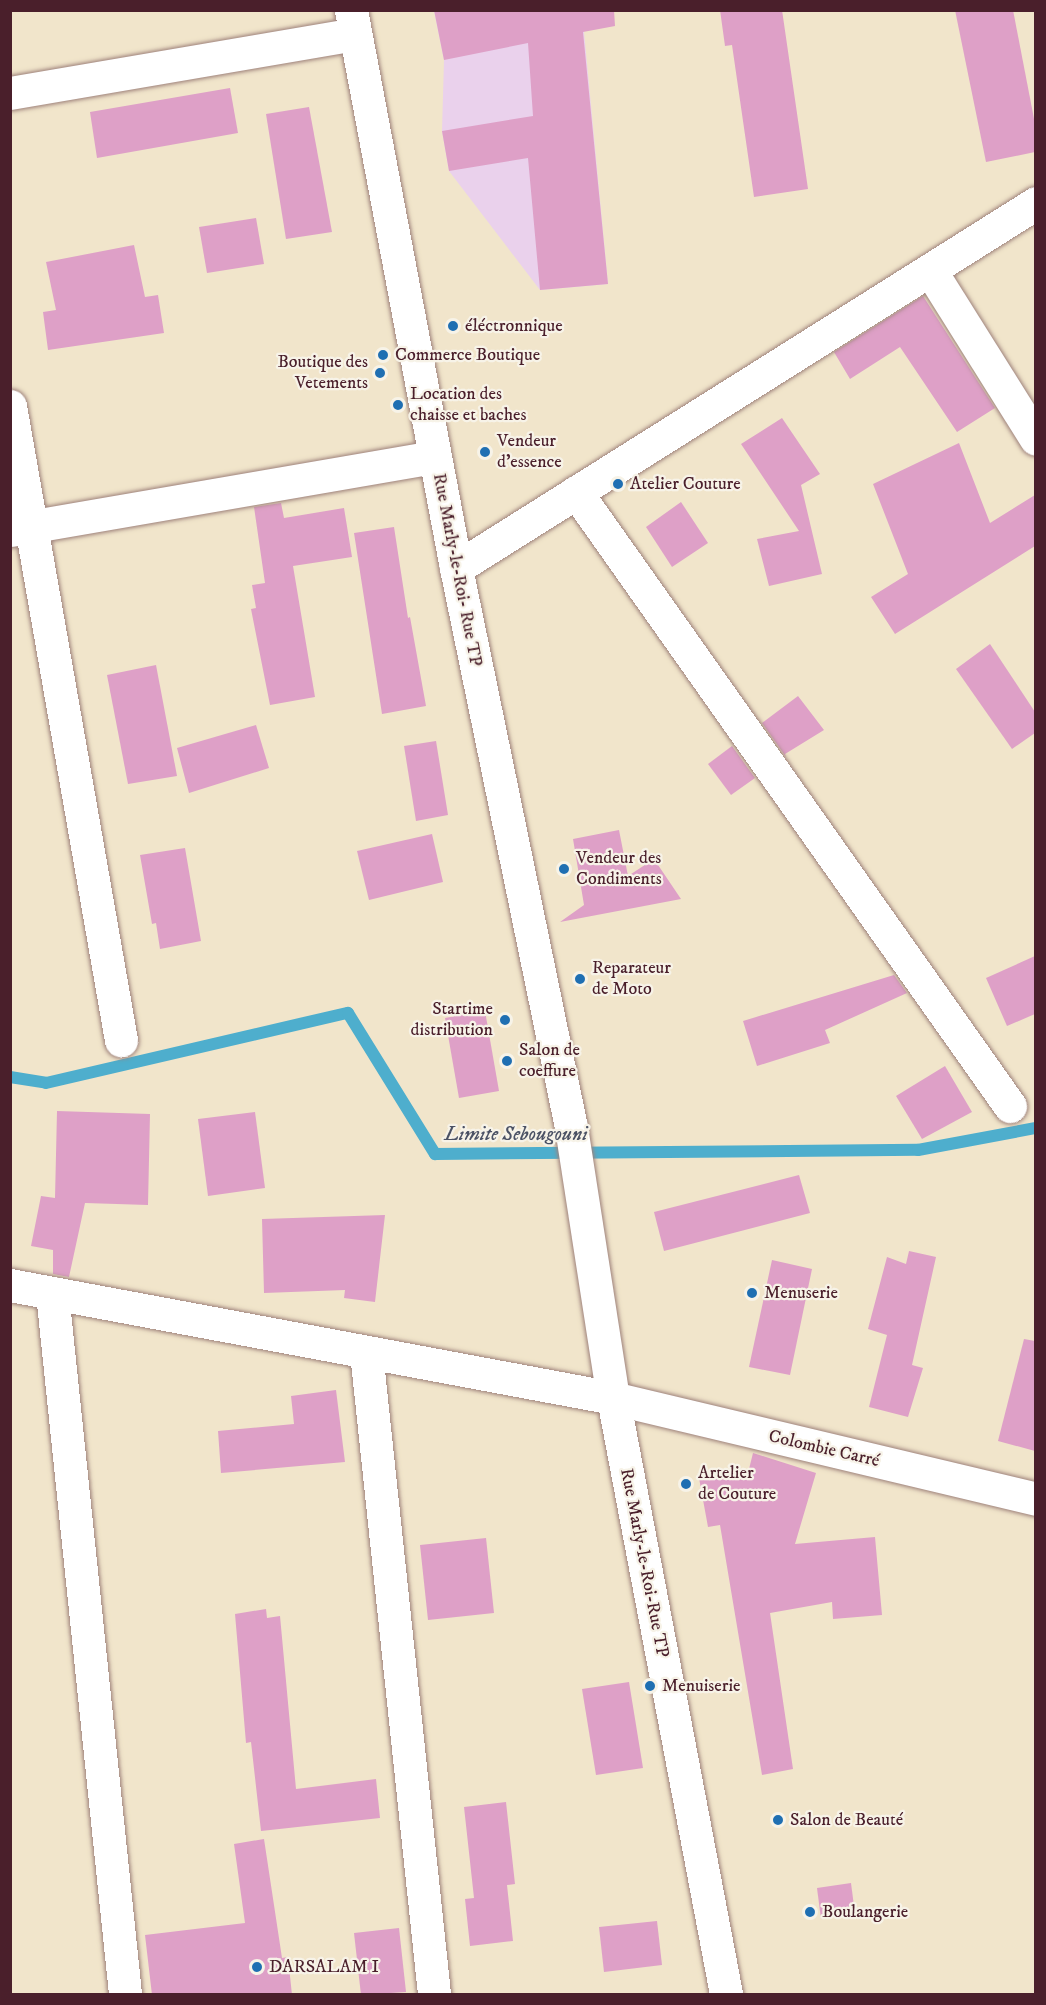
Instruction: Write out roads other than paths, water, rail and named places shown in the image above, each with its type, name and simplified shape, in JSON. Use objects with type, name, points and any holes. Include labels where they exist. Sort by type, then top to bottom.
[{"type":"street","points":[[10,93],[353,22]]},
{"type":"street","name":"Rue Marly-le-Roi- Rue TP","points":[[353,22],[456,568],[571,1127],[582,1201]]},
{"type":"street","points":[[456,568],[1035,203]]},
{"type":"street","points":[[930,270],[1035,439]]},
{"type":"street","points":[[10,406],[21,528],[121,1040]]},
{"type":"street","points":[[21,528],[435,457]]},
{"type":"street","points":[[576,492],[1010,1106]]},
{"type":"street","name":"Rue Marly-le-Roi-Rue TP","points":[[582,1201],[613,1398],[726,1995]]},
{"type":"street","name":"Colombie Carré","points":[[10,1285],[613,1398],[1035,1499]]},
{"type":"street","points":[[52,1293],[125,1995]]},
{"type":"street","points":[[366,1352],[434,1995]]},
{"type":"waterway","name":"Limite Sebougouni","points":[[10,1077],[46,1083],[348,1013],[435,1154],[918,1150],[1036,1128]]},
{"type":"place","name":"éléctronnique","points":[[453,326]]},
{"type":"place","name":"Commerce Boutique","points":[[383,355]]},
{"type":"place","name":"Boutique des Vetements","points":[[380,373]]},
{"type":"place","name":"Location des chaisse et baches","points":[[398,405]]},
{"type":"place","name":"Vendeur d'essence","points":[[485,452]]},
{"type":"place","name":"Atelier Couture","points":[[618,484]]},
{"type":"place","name":"Vendeur des Condiments","points":[[564,869]]},
{"type":"place","name":"Reparateur de Moto","points":[[580,979]]},
{"type":"place","name":"Startime distribution","points":[[505,1020]]},
{"type":"place","name":"Salon de coeffure","points":[[507,1061]]},
{"type":"place","name":"Menuserie","points":[[752,1293]]},
{"type":"place","name":"Artelier de Couture","points":[[686,1484]]},
{"type":"place","name":"Menuiserie","points":[[650,1686]]},
{"type":"place","name":"Salon de Beauté","points":[[778,1820]]},
{"type":"place","name":"Boulangerie","points":[[810,1912]]},
{"type":"place","name":"DARSALAM I","points":[[257,1967]]}]
